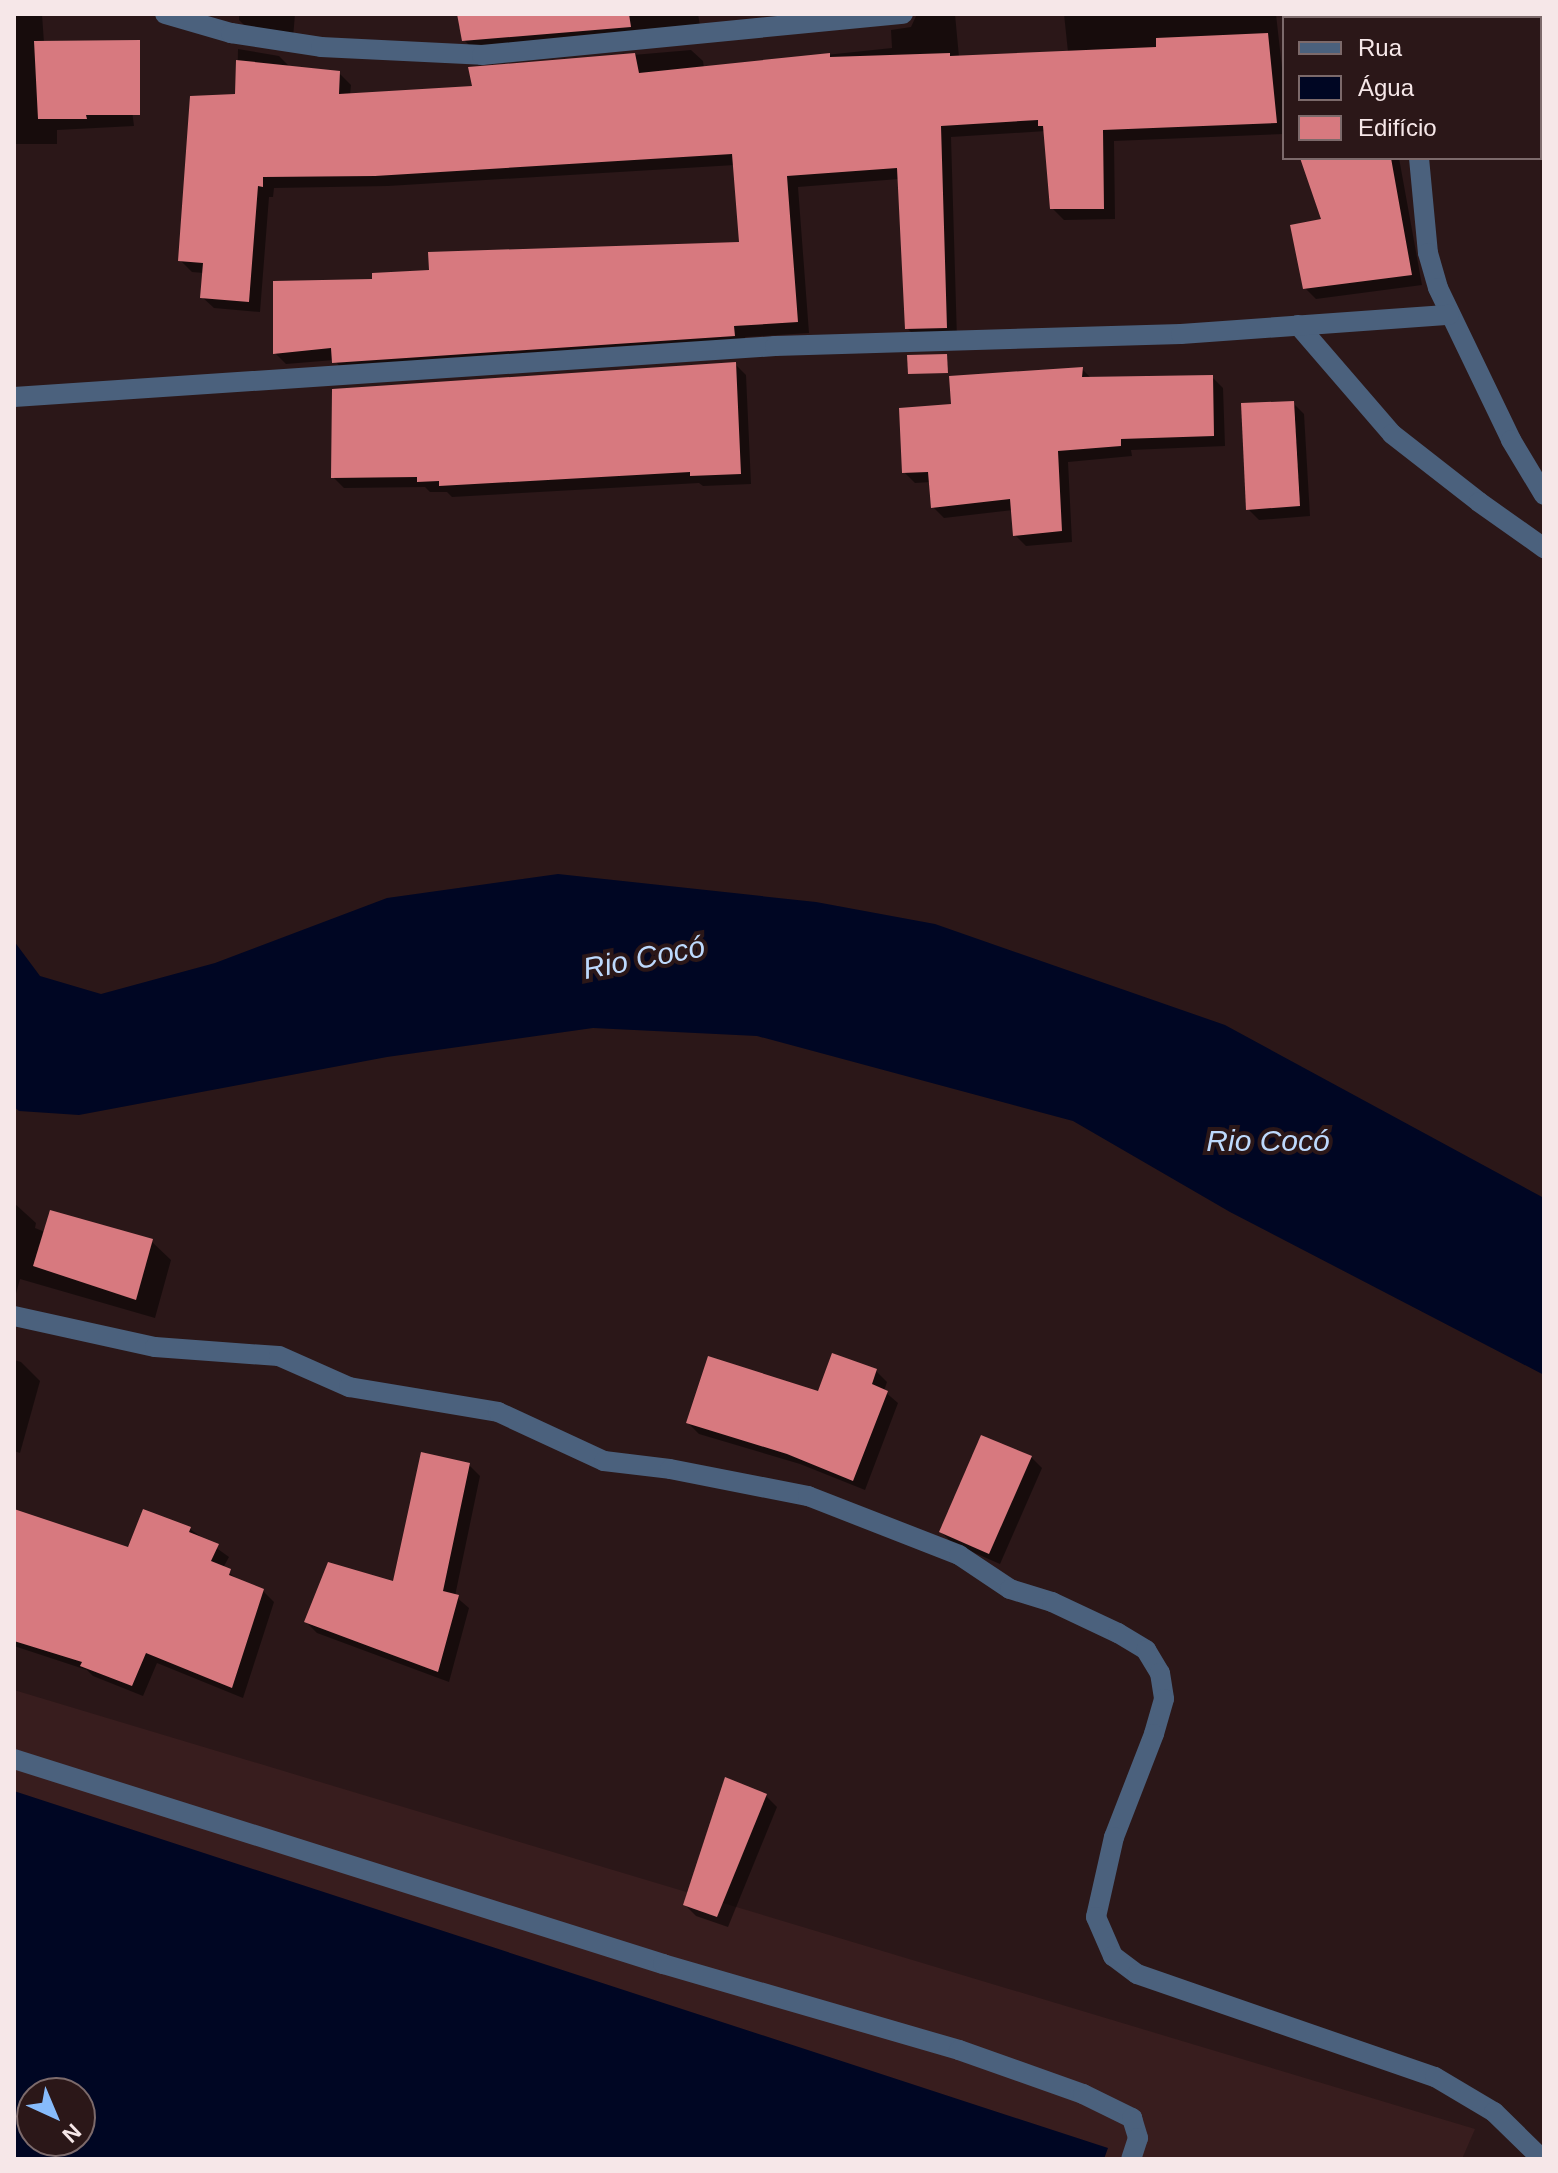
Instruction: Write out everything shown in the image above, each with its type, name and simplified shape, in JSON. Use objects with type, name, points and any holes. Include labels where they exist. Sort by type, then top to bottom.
[{"type":"street","points":[[165,14],[231,33],[321,47],[482,55],[903,14]]},
{"type":"street","points":[[1419,160],[1428,253],[1449,315],[1511,440],[1544,495]]},
{"type":"street","points":[[14,397],[775,346],[1181,334],[1449,315]]},
{"type":"street","points":[[1298,325],[1392,434],[1544,548]]},
{"type":"street","points":[[14,1316],[155,1347],[279,1356],[349,1387],[498,1412],[604,1461],[670,1469],[808,1496],[959,1555],[1010,1589],[1052,1602],[1118,1633],[1146,1650],[1160,1673],[1164,1699],[1154,1734],[1114,1837],[1096,1917],[1113,1956],[1137,1974],[1435,2077],[1494,2112],[1542,2159]]},
{"type":"street","points":[[14,1759],[663,1964],[959,2050],[1069,2089],[1114,2106],[1132,2118],[1138,2138],[1131,2159]]},
{"type":"shaded area","points":[[14,1690],[1475,2129],[1462,2159],[14,2159]]},
{"type":"water","name":"Rio Cocó","points":[[558,874],[816,902],[935,924],[1225,1025],[1544,1198],[1544,1375],[1230,1212],[1073,1121],[757,1036],[593,1028],[387,1057],[79,1115],[19,1111],[14,1107],[14,941],[40,976],[101,994],[215,963],[387,898]]},
{"type":"water","points":[[14,1791],[1108,2148],[1104,2159],[14,2159]]},
{"type":"building","points":[[457,14],[629,14],[631,27],[462,41]]},
{"type":"building","points":[[1268,33],[1277,123],[1103,130],[1104,209],[1050,209],[1043,126],[1038,126],[1038,120],[941,126],[947,328],[905,329],[897,168],[787,176],[798,322],[734,326],[735,336],[332,363],[331,348],[273,354],[273,281],[372,279],[372,273],[429,270],[428,252],[739,242],[732,154],[375,176],[263,177],[263,187],[258,186],[249,302],[200,298],[203,263],[178,261],[190,96],[235,94],[236,60],[340,71],[339,94],[472,86],[468,67],[635,53],[639,73],[830,53],[830,57],[950,53],[950,56],[1156,47],[1156,38]]},
{"type":"building","points":[[140,40],[140,115],[38,119],[34,41]]},
{"type":"building","points":[[1301,160],[1391,160],[1412,275],[1303,289],[1290,225],[1321,219]]},
{"type":"building","points":[[947,354],[948,373],[908,374],[907,355]]},
{"type":"building","points":[[736,362],[741,474],[690,476],[690,472],[439,486],[439,481],[417,482],[417,477],[331,478],[332,389]]},
{"type":"building","points":[[1083,367],[1082,377],[1213,375],[1214,436],[1121,439],[1121,446],[1058,451],[1062,531],[1013,536],[1010,499],[931,508],[928,472],[902,473],[899,408],[951,404],[949,376]]},
{"type":"building","points":[[1294,401],[1300,506],[1246,510],[1241,403]]},
{"type":"building","points":[[50,1210],[153,1239],[136,1300],[33,1266]]},
{"type":"building","points":[[832,1353],[877,1369],[872,1384],[888,1391],[853,1481],[787,1454],[686,1423],[708,1356],[818,1391]]},
{"type":"building","points":[[981,1435],[1032,1456],[989,1554],[939,1532]]},
{"type":"building","points":[[421,1452],[470,1463],[443,1591],[459,1595],[438,1672],[304,1622],[328,1562],[393,1581]]},
{"type":"building","points":[[14,1509],[128,1547],[143,1509],[191,1527],[189,1532],[219,1544],[211,1561],[231,1569],[229,1575],[264,1589],[232,1688],[146,1653],[132,1686],[80,1666],[82,1662],[14,1641]]},
{"type":"building","points":[[725,1777],[767,1794],[717,1917],[683,1905]]}]
